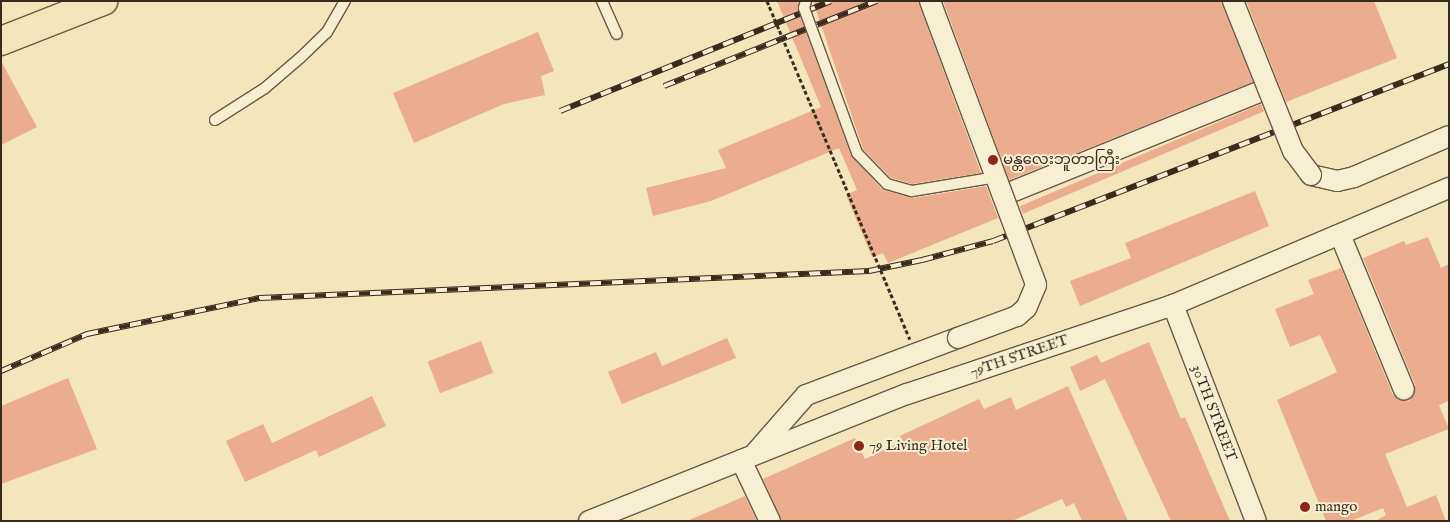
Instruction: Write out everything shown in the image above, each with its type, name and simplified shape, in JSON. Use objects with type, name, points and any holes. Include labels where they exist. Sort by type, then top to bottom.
[{"type":"main road","points":[[1,41],[103,1]]},
{"type":"street","points":[[770,521],[747,458],[806,395],[1017,316],[1032,298],[1034,272],[930,1]]},
{"type":"street","points":[[1232,1],[1302,166],[1325,180],[1354,177],[1449,136]]},
{"type":"street","points":[[1001,186],[1268,89]]},
{"type":"street","name":"79TH STREET","points":[[589,521],[907,394],[1173,305],[1341,237],[1449,188]]},
{"type":"street","points":[[1341,237],[1404,390]]},
{"type":"street","name":"30TH STREET","points":[[1173,305],[1256,521]]},
{"type":"lane","points":[[215,120],[265,88],[300,58],[327,32],[345,1]]},
{"type":"lane","points":[[602,1],[617,34]]},
{"type":"lane","points":[[806,1],[804,8],[857,154],[887,184],[912,191],[1001,186]]},
{"type":"path","points":[[768,1],[910,339]]},
{"type":"building","points":[[777,1],[799,1],[798,10],[851,155],[882,189],[913,198],[986,186],[998,218],[888,263],[883,253],[872,257],[846,195],[857,190],[839,148],[711,201],[653,216],[646,188],[726,168],[718,150],[821,107]]},
{"type":"building","points":[[813,1],[918,1],[981,173],[912,184],[891,178],[863,149]]},
{"type":"building","points":[[943,1],[1221,1],[1253,82],[1009,180]]},
{"type":"building","points":[[1246,1],[1374,1],[1397,58],[1286,102]]},
{"type":"building","points":[[538,32],[554,71],[541,76],[545,95],[504,104],[414,143],[393,93]]},
{"type":"building","points":[[1,61],[37,127],[1,145]]},
{"type":"building","points":[[1261,104],[1264,111],[1023,214],[1020,206]]},
{"type":"building","points":[[1255,191],[1269,226],[1080,306],[1070,281],[1131,258],[1125,243]]},
{"type":"building","points":[[1428,237],[1441,268],[1449,264],[1449,401],[1439,405],[1449,429],[1385,454],[1407,507],[1436,495],[1446,521],[1375,521],[1386,515],[1383,508],[1351,521],[1326,521],[1277,400],[1337,372],[1320,335],[1290,347],[1275,309],[1314,294],[1308,280],[1341,268],[1393,395],[1409,401],[1415,385],[1363,258],[1404,241],[1406,245]]},
{"type":"building","points":[[727,338],[736,358],[622,404],[608,372],[656,352],[662,366]]},
{"type":"building","points":[[481,341],[493,373],[440,393],[428,361]]},
{"type":"building","points":[[1149,342],[1181,419],[1185,417],[1230,521],[1171,521],[1105,379],[1080,391],[1070,367],[1097,355],[1101,363]]},
{"type":"building","points":[[68,378],[97,449],[1,484],[1,406]]},
{"type":"building","points":[[1068,386],[1128,521],[1082,521],[1074,503],[1066,507],[1062,499],[1012,521],[782,521],[763,479],[855,438],[865,459],[903,441],[900,436],[979,399],[984,409],[1011,397],[1016,410]]},
{"type":"building","points":[[372,396],[386,426],[319,457],[316,450],[245,482],[226,441],[263,424],[272,443]]},
{"type":"building","points":[[745,496],[757,521],[687,521]]},
{"type":"railway","points":[[560,111],[831,1]]},
{"type":"railway","points":[[664,86],[877,1]]},
{"type":"railway","points":[[1,371],[87,334],[260,298],[869,271],[922,260],[993,241],[1449,64]]},
{"type":"place","name":"မန္တလေးဘူတာကြီး","points":[[993,160]]},
{"type":"place","name":"79 Living Hotel","points":[[859,446]]},
{"type":"place","name":"mango","points":[[1305,507]]}]
